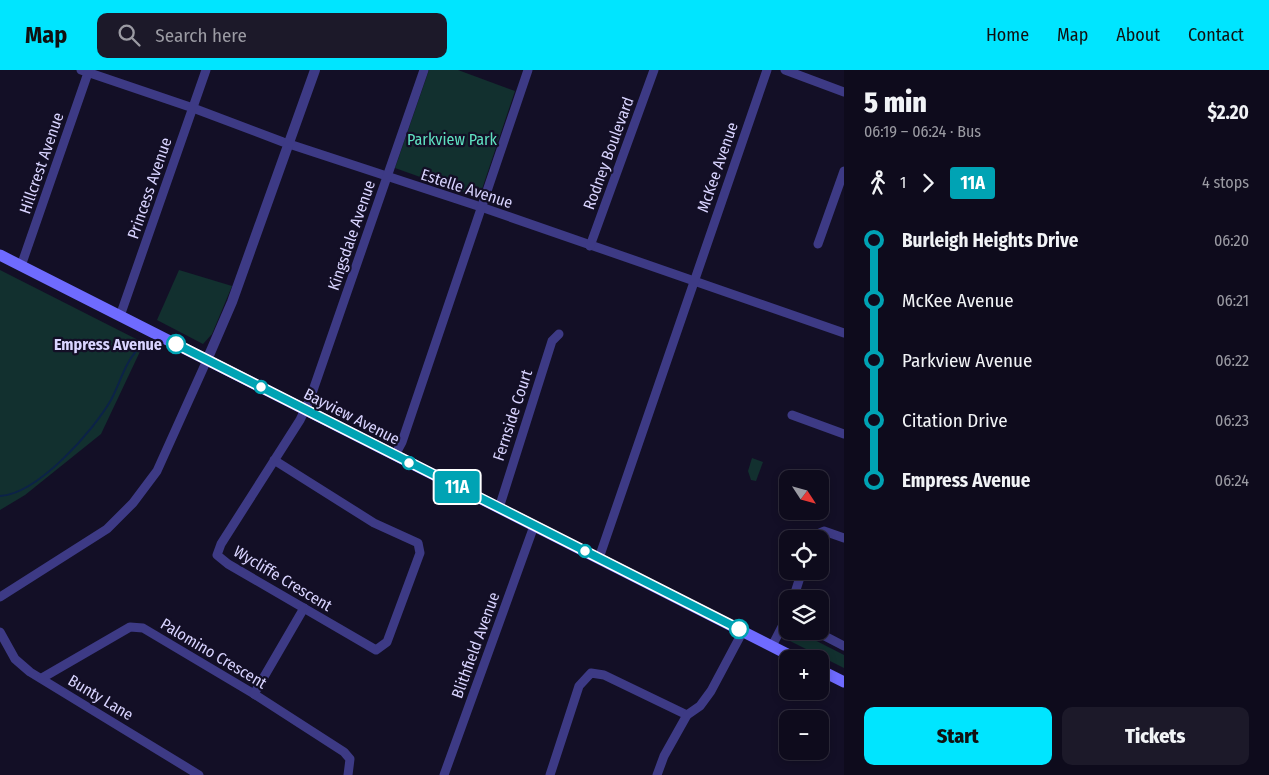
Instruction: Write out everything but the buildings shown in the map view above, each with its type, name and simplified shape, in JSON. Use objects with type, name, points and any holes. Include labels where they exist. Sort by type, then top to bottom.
[{"type":"main road","name":"Bayview Avenue","points":[[0,256],[780,650]]},
{"type":"main road","points":[[829,674],[844,682]]},
{"type":"street","name":"Princess Avenue","points":[[120,316],[206,70]]},
{"type":"street","points":[[0,597],[106,529],[133,503],[157,471],[232,302],[315,70]]},
{"type":"street","name":"Kingsdale Avenue","points":[[305,410],[424,70]]},
{"type":"street","points":[[395,455],[402,442],[528,70]]},
{"type":"street","name":"Rodney Boulevard","points":[[590,246],[654,70]]},
{"type":"street","name":"McKee Avenue","points":[[598,558],[767,70]]},
{"type":"street","points":[[785,70],[844,92]]},
{"type":"street","name":"Estelle Avenue","points":[[86,71],[289,144],[481,208],[844,334]]},
{"type":"street","name":"Hillcrest Avenue","points":[[22,266],[86,71]]},
{"type":"street","points":[[818,244],[844,170]]},
{"type":"street","name":"Fernside Court","points":[[498,508],[552,341],[559,334]]},
{"type":"street","name":"Wycliffe Crescent","points":[[274,460],[374,523],[418,543],[420,553],[387,642],[376,650],[217,555],[221,544],[305,410]]},
{"type":"street","points":[[792,415],[844,434]]},
{"type":"street","name":"Blithfield Avenue","points":[[444,775],[534,526]]},
{"type":"street","points":[[829,533],[844,538]]},
{"type":"street","points":[[254,694],[304,608]]},
{"type":"street","name":"Palomino Crescent","points":[[42,678],[130,628],[143,628],[254,694],[344,752],[350,760],[348,775]]},
{"type":"street","points":[[657,775],[664,756],[687,715],[700,706],[711,692],[743,631]]},
{"type":"street","name":"Bunty Lane","points":[[0,632],[15,659],[30,672],[199,775]]},
{"type":"street","points":[[772,646],[779,632]]},
{"type":"street","points":[[829,638],[844,646]]},
{"type":"street","points":[[550,775],[579,686],[591,673],[604,675],[687,715]]},
{"type":"green space","name":"Parkview Park","points":[[429,70],[458,70],[515,91],[479,198],[395,168]]},
{"type":"green space","points":[[0,270],[144,343],[101,434],[25,495],[0,510]]},
{"type":"green space","points":[[179,270],[232,286],[212,334],[203,344],[157,320]]},
{"type":"green space","points":[[752,458],[763,462],[756,481],[751,480],[748,471]]},
{"type":"green space","points":[[788,640],[815,640],[844,655],[844,668],[829,660],[829,650],[808,650]]},
{"type":"waterway","points":[[0,496],[15,493],[31,485],[63,459],[103,413],[127,365],[141,346]]},
{"type":"bus line","name":"11A","points":[[176,344],[739,629]]},
{"type":"place","name":"Empress Avenue","points":[[176,344]]}]
